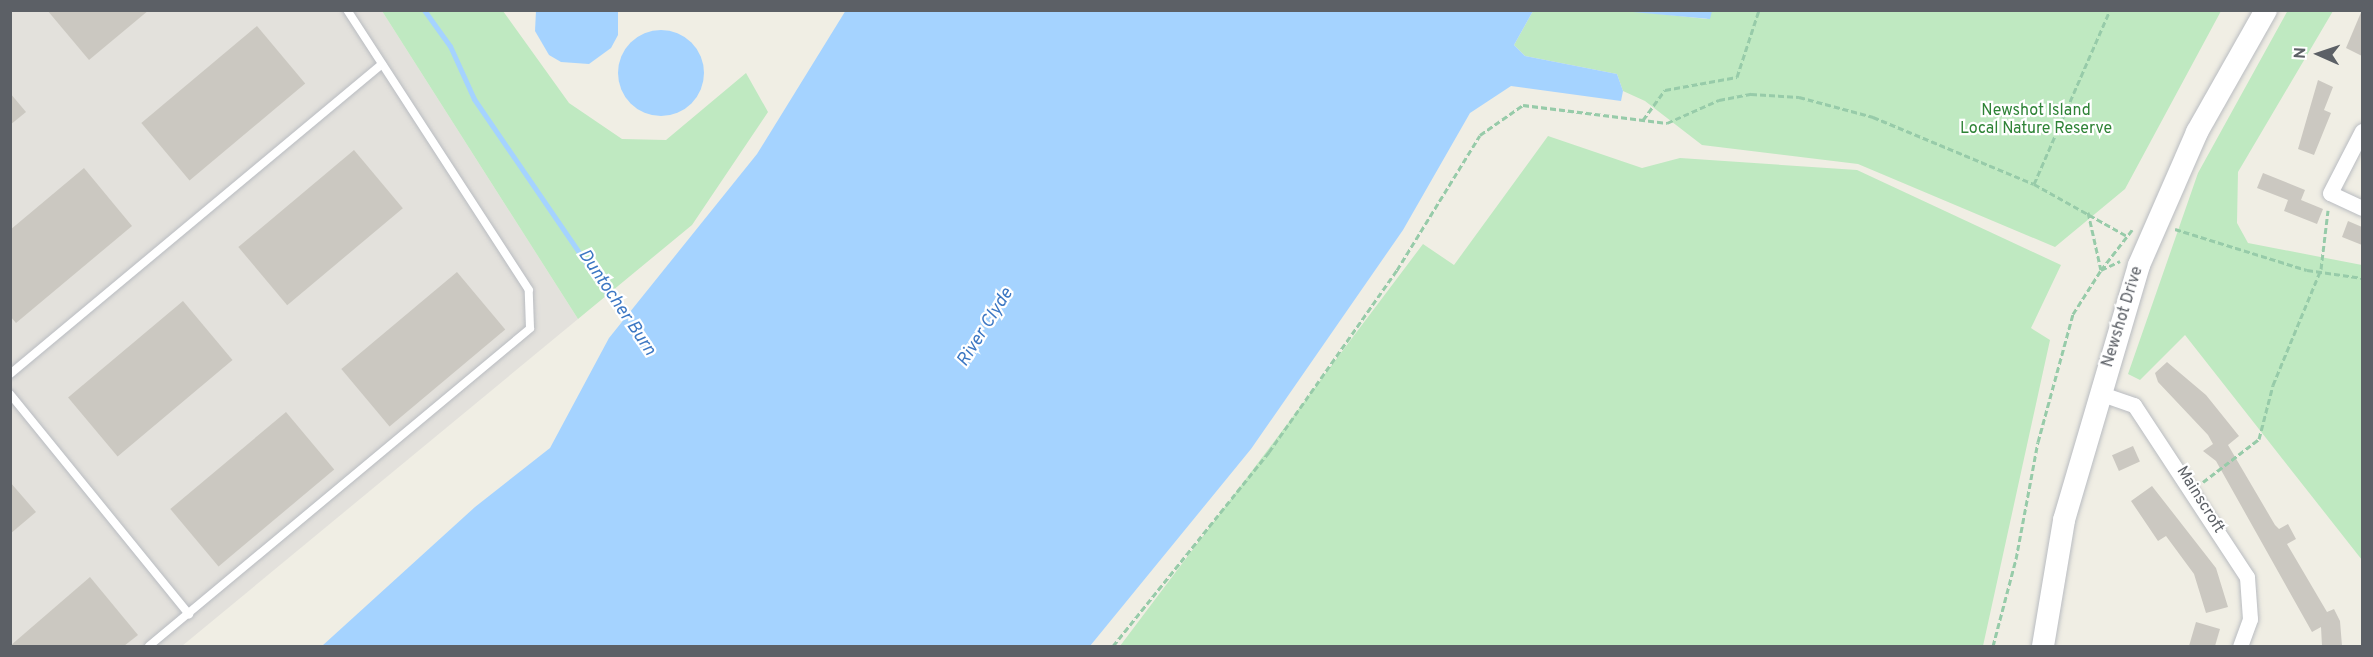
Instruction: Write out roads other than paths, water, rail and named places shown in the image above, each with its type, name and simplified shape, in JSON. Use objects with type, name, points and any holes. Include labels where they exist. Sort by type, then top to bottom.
[{"type":"street","name":"Newshot Drive","points":[[2043,646],[2064,520],[2099,393],[2139,265],[2197,132],[2266,10]]},
{"type":"street","points":[[2362,131],[2330,193],[2362,208]]},
{"type":"street","name":"Mainscroft","points":[[2099,393],[2133,405],[2193,490],[2247,577],[2251,603],[2243,642],[2258,646]]},
{"type":"lane","points":[[149,646],[530,328],[529,290],[347,10]]},
{"type":"lane","points":[[10,374],[382,64]]},
{"type":"lane","points":[[10,394],[189,614]]},
{"type":"water","name":"River Clyde","points":[[846,10],[1533,11],[1514,45],[1525,56],[1617,74],[1623,91],[1621,101],[1511,86],[1470,113],[1403,230],[1251,449],[1090,646],[322,646],[475,507],[550,448],[609,338],[757,154]]},
{"type":"water","points":[[536,11],[618,11],[618,35],[611,48],[589,64],[561,62],[549,55],[535,31]]},
{"type":"water","points":[[1622,11],[1712,11],[1710,19]]},
{"type":"water","points":[[661,30],[677,34],[691,43],[700,57],[704,73],[700,89],[691,103],[677,112],[661,116],[645,112],[631,103],[622,89],[618,73],[622,57],[631,43],[645,34]]},
{"type":"waterway","name":"Duntocher Burn","points":[[424,10],[450,46],[474,99],[629,325]]},
{"type":"park label","name":"Newshot Island Local Nature Reserve","points":[[2036,120]]}]
